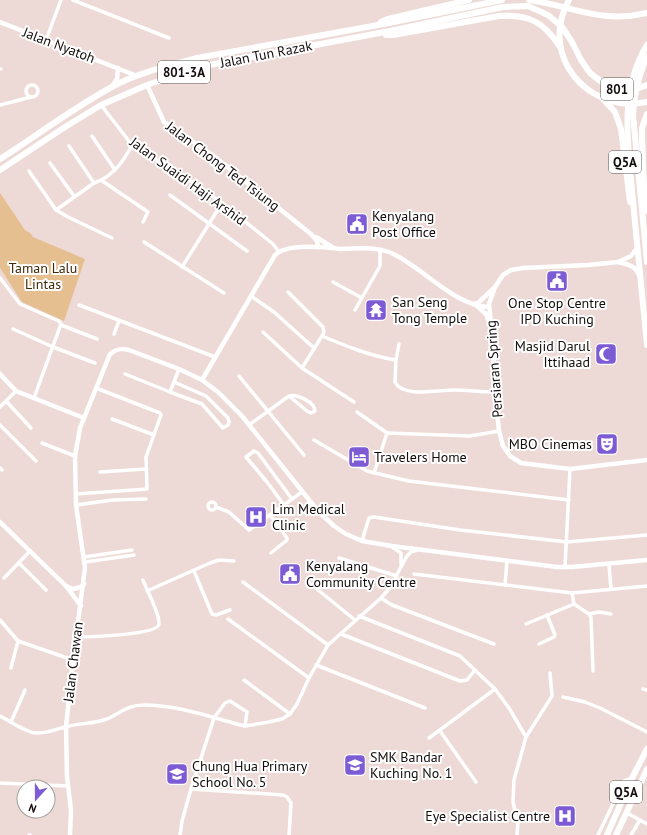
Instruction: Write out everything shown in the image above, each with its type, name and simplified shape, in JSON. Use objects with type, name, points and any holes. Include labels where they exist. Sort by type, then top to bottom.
[{"type":"main road","points":[[372,26],[388,19],[469,0]]},
{"type":"main road","name":"Jalan Tun Razak","points":[[0,159],[111,88],[137,76],[197,58],[389,23],[502,0]]},
{"type":"main road","points":[[529,0],[596,15],[624,17],[647,13]]},
{"type":"main road","points":[[560,47],[560,25],[569,0]]},
{"type":"main road","name":"801","points":[[390,31],[503,7],[528,6],[548,15],[562,27],[590,73],[603,83],[616,89],[633,90],[647,85]]},
{"type":"main road","points":[[371,35],[393,35],[499,16],[530,19],[543,25],[555,39],[560,47],[566,65],[572,74],[586,88],[601,97],[629,104],[647,102]]},
{"type":"main road","name":"Jalan Tun Razak","points":[[0,170],[101,105],[147,85],[199,67],[390,31]]},
{"type":"main road","name":"Q5A","points":[[647,45],[637,65],[632,80],[627,116],[637,248],[647,345]]},
{"type":"main road","points":[[647,56],[636,92],[633,115],[647,262]]},
{"type":"main road","name":"Q5A","points":[[601,97],[615,112],[621,129],[632,219],[636,233]]},
{"type":"main road","points":[[644,232],[645,203],[642,132],[647,114]]},
{"type":"main road","name":"Q5A","points":[[607,835],[632,778],[647,749]]},
{"type":"main road","points":[[616,835],[647,769]]},
{"type":"main road","points":[[620,835],[623,820]]},
{"type":"street","points":[[46,40],[61,0]]},
{"type":"street","points":[[73,0],[169,38]]},
{"type":"street","name":"Jalan Nyatoh","points":[[0,22],[137,76]]},
{"type":"street","points":[[111,88],[117,79],[118,68]]},
{"type":"street","name":"Jalan Chong Ted Tsiung","points":[[147,85],[164,122],[215,157],[314,236],[333,248]]},
{"type":"street","points":[[0,105],[31,97]]},
{"type":"street","name":"Jalan Suaidi Haji Arshid","points":[[101,105],[132,145],[179,173],[222,203],[273,244],[278,252]]},
{"type":"street","points":[[92,136],[115,170]]},
{"type":"street","points":[[56,210],[74,196],[115,170],[125,159],[132,145]]},
{"type":"street","points":[[69,146],[94,183]]},
{"type":"street","points":[[50,163],[74,196]]},
{"type":"street","points":[[29,171],[56,210],[112,238]]},
{"type":"street","points":[[101,180],[148,212],[143,222]]},
{"type":"street","points":[[170,195],[247,251]]},
{"type":"street","points":[[182,267],[222,203]]},
{"type":"street","points":[[314,236],[316,247]]},
{"type":"street","points":[[144,242],[224,293]]},
{"type":"street","points":[[202,380],[278,252],[295,248],[316,247],[364,248],[380,250],[397,256],[436,283],[471,304],[490,307]]},
{"type":"street","points":[[471,304],[478,303],[495,287],[503,275],[507,272],[519,268],[618,262],[631,256],[637,248]]},
{"type":"street","points":[[355,310],[380,266],[380,250]]},
{"type":"street","points":[[618,262],[634,268],[640,276]]},
{"type":"street","points":[[0,278],[20,304],[59,322],[61,325],[97,339]]},
{"type":"street","points":[[332,282],[362,298]]},
{"type":"street","name":"Persiaran Spring","points":[[495,287],[490,299],[494,392],[499,431],[503,446],[510,456],[521,463],[530,465],[570,469],[647,460]]},
{"type":"street","points":[[288,292],[323,327],[324,332],[302,368]]},
{"type":"street","points":[[251,296],[274,312],[314,348]]},
{"type":"street","points":[[79,305],[215,357]]},
{"type":"street","points":[[477,306],[486,314],[491,329]]},
{"type":"street","points":[[114,334],[119,321]]},
{"type":"street","points":[[34,398],[61,325]]},
{"type":"street","points":[[13,329],[53,347],[95,363]]},
{"type":"street","points":[[264,332],[302,368],[354,402]]},
{"type":"street","points":[[322,336],[377,357],[396,360]]},
{"type":"street","points":[[399,344],[396,360],[395,382],[400,388],[404,390],[429,392],[455,390],[494,392]]},
{"type":"street","points":[[81,606],[85,560],[76,505],[75,456],[80,428],[96,388],[110,354],[118,349],[129,350],[179,369],[202,380],[218,392],[231,404],[249,425],[318,511],[334,526],[346,534],[362,541],[418,550],[565,567],[647,560]]},
{"type":"street","points":[[170,392],[179,369]]},
{"type":"street","points":[[0,374],[16,391],[84,418]]},
{"type":"street","points":[[125,374],[202,404],[223,428],[228,425],[228,418],[209,398],[174,382]]},
{"type":"street","points":[[239,376],[304,455]]},
{"type":"street","points":[[76,494],[147,489],[146,457],[161,417],[160,413],[96,388]]},
{"type":"street","points":[[0,407],[16,391]]},
{"type":"street","points":[[249,425],[268,410],[289,396],[293,395],[312,404],[315,411],[311,413],[307,411],[289,396]]},
{"type":"street","points":[[6,401],[31,428]]},
{"type":"street","points":[[356,412],[387,432],[470,436],[499,431]]},
{"type":"street","points":[[112,419],[154,435]]},
{"type":"street","points":[[0,425],[36,461]]},
{"type":"street","points":[[374,473],[387,432]]},
{"type":"street","points":[[314,440],[367,471],[374,473],[409,481],[569,500]]},
{"type":"street","points":[[42,442],[75,456]]},
{"type":"street","points":[[284,505],[246,457],[254,451],[258,453],[292,499]]},
{"type":"street","points":[[100,472],[146,469]]},
{"type":"street","points":[[565,567],[570,469]]},
{"type":"street","points":[[216,507],[229,512],[249,530],[302,492]]},
{"type":"street","points":[[76,505],[113,500],[146,498]]},
{"type":"street","points":[[270,515],[287,538],[287,540],[271,553]]},
{"type":"street","points":[[362,541],[369,518],[374,517],[460,530],[567,542],[647,535]]},
{"type":"street","name":"Jalan Chawan","points":[[0,522],[66,586],[81,606],[73,660],[66,726],[68,786],[71,810],[70,835]]},
{"type":"street","points":[[392,546],[401,554],[401,568]]},
{"type":"street","points":[[85,560],[132,550]]},
{"type":"street","points":[[0,716],[35,733],[45,732],[66,726],[100,721],[128,707],[144,705],[179,709],[245,726],[282,719],[290,714],[298,704],[309,678],[328,645],[381,598],[389,589],[407,556],[411,552],[418,550]]},
{"type":"street","points":[[4,578],[30,551]]},
{"type":"street","points":[[85,560],[134,555]]},
{"type":"street","points":[[339,558],[397,576]]},
{"type":"street","points":[[147,592],[216,561],[234,561]]},
{"type":"street","points":[[505,584],[507,561]]},
{"type":"street","points":[[19,563],[46,590]]},
{"type":"street","points":[[609,564],[611,589]]},
{"type":"street","points":[[194,571],[212,614],[216,615],[230,610]]},
{"type":"street","points":[[414,574],[572,593],[647,586]]},
{"type":"street","points":[[76,637],[95,637],[139,633],[156,628],[159,624],[157,614],[143,580]]},
{"type":"street","points":[[307,581],[355,620]]},
{"type":"street","points":[[244,582],[328,645]]},
{"type":"street","points":[[66,586],[73,589],[81,587],[84,584]]},
{"type":"street","points":[[572,593],[574,604],[589,614],[592,622],[593,671]]},
{"type":"street","points":[[381,598],[392,605],[494,644]]},
{"type":"street","points":[[526,624],[574,604]]},
{"type":"street","points":[[589,614],[599,612],[611,614]]},
{"type":"street","points":[[539,644],[555,635],[547,615]]},
{"type":"street","points":[[359,616],[460,656],[495,689],[509,708],[526,737]]},
{"type":"street","points":[[228,619],[309,678]]},
{"type":"street","points":[[0,620],[18,641],[73,660]]},
{"type":"street","points":[[341,634],[460,682],[467,680],[475,670]]},
{"type":"street","points":[[11,668],[18,641]]},
{"type":"street","points":[[316,665],[425,708]]},
{"type":"street","points":[[517,835],[518,822],[513,802],[514,780],[526,737],[552,696],[550,672]]},
{"type":"street","points":[[244,680],[290,714]]},
{"type":"street","points":[[429,738],[495,689]]},
{"type":"street","points":[[12,722],[26,690]]},
{"type":"street","points":[[563,697],[585,702],[600,708],[647,732]]},
{"type":"street","points":[[180,835],[182,821],[191,789],[214,718],[225,703],[230,702],[247,712],[245,726]]},
{"type":"street","points":[[440,731],[476,782]]},
{"type":"street","points":[[598,835],[624,781],[632,778]]},
{"type":"street","points":[[0,783],[68,786]]},
{"type":"street","points":[[191,789],[287,797],[291,803],[289,835]]},
{"type":"street","points":[[626,813],[647,824]]},
{"type":"street","points":[[631,835],[640,820]]},
{"type":"green space","name":"Taman Lalu Lintas","points":[[0,193],[25,230],[33,237],[85,259],[64,321],[22,302],[0,268]]},
{"type":"place","name":"Kenyalang Post Office","points":[[357,224]]},
{"type":"place","name":"One Stop Centre IPD Kuching","points":[[557,281]]},
{"type":"place","name":"San Seng Tong Temple","points":[[376,310]]},
{"type":"place","name":"Masjid Darul Ittihaad","points":[[606,354]]},
{"type":"place","name":"MBO Cinemas","points":[[607,444]]},
{"type":"place","name":"Travelers Home","points":[[359,457]]},
{"type":"place","name":"Lim Medical Clinic","points":[[256,517]]},
{"type":"place","name":"Kenyalang Community Centre","points":[[290,574]]},
{"type":"place","name":"SMK Bandar Kuching No. 1","points":[[355,765]]},
{"type":"place","name":"Chung Hua Primary School No. 5","points":[[177,774]]},
{"type":"place","name":"Eye Specialist Centre","points":[[565,816]]}]
